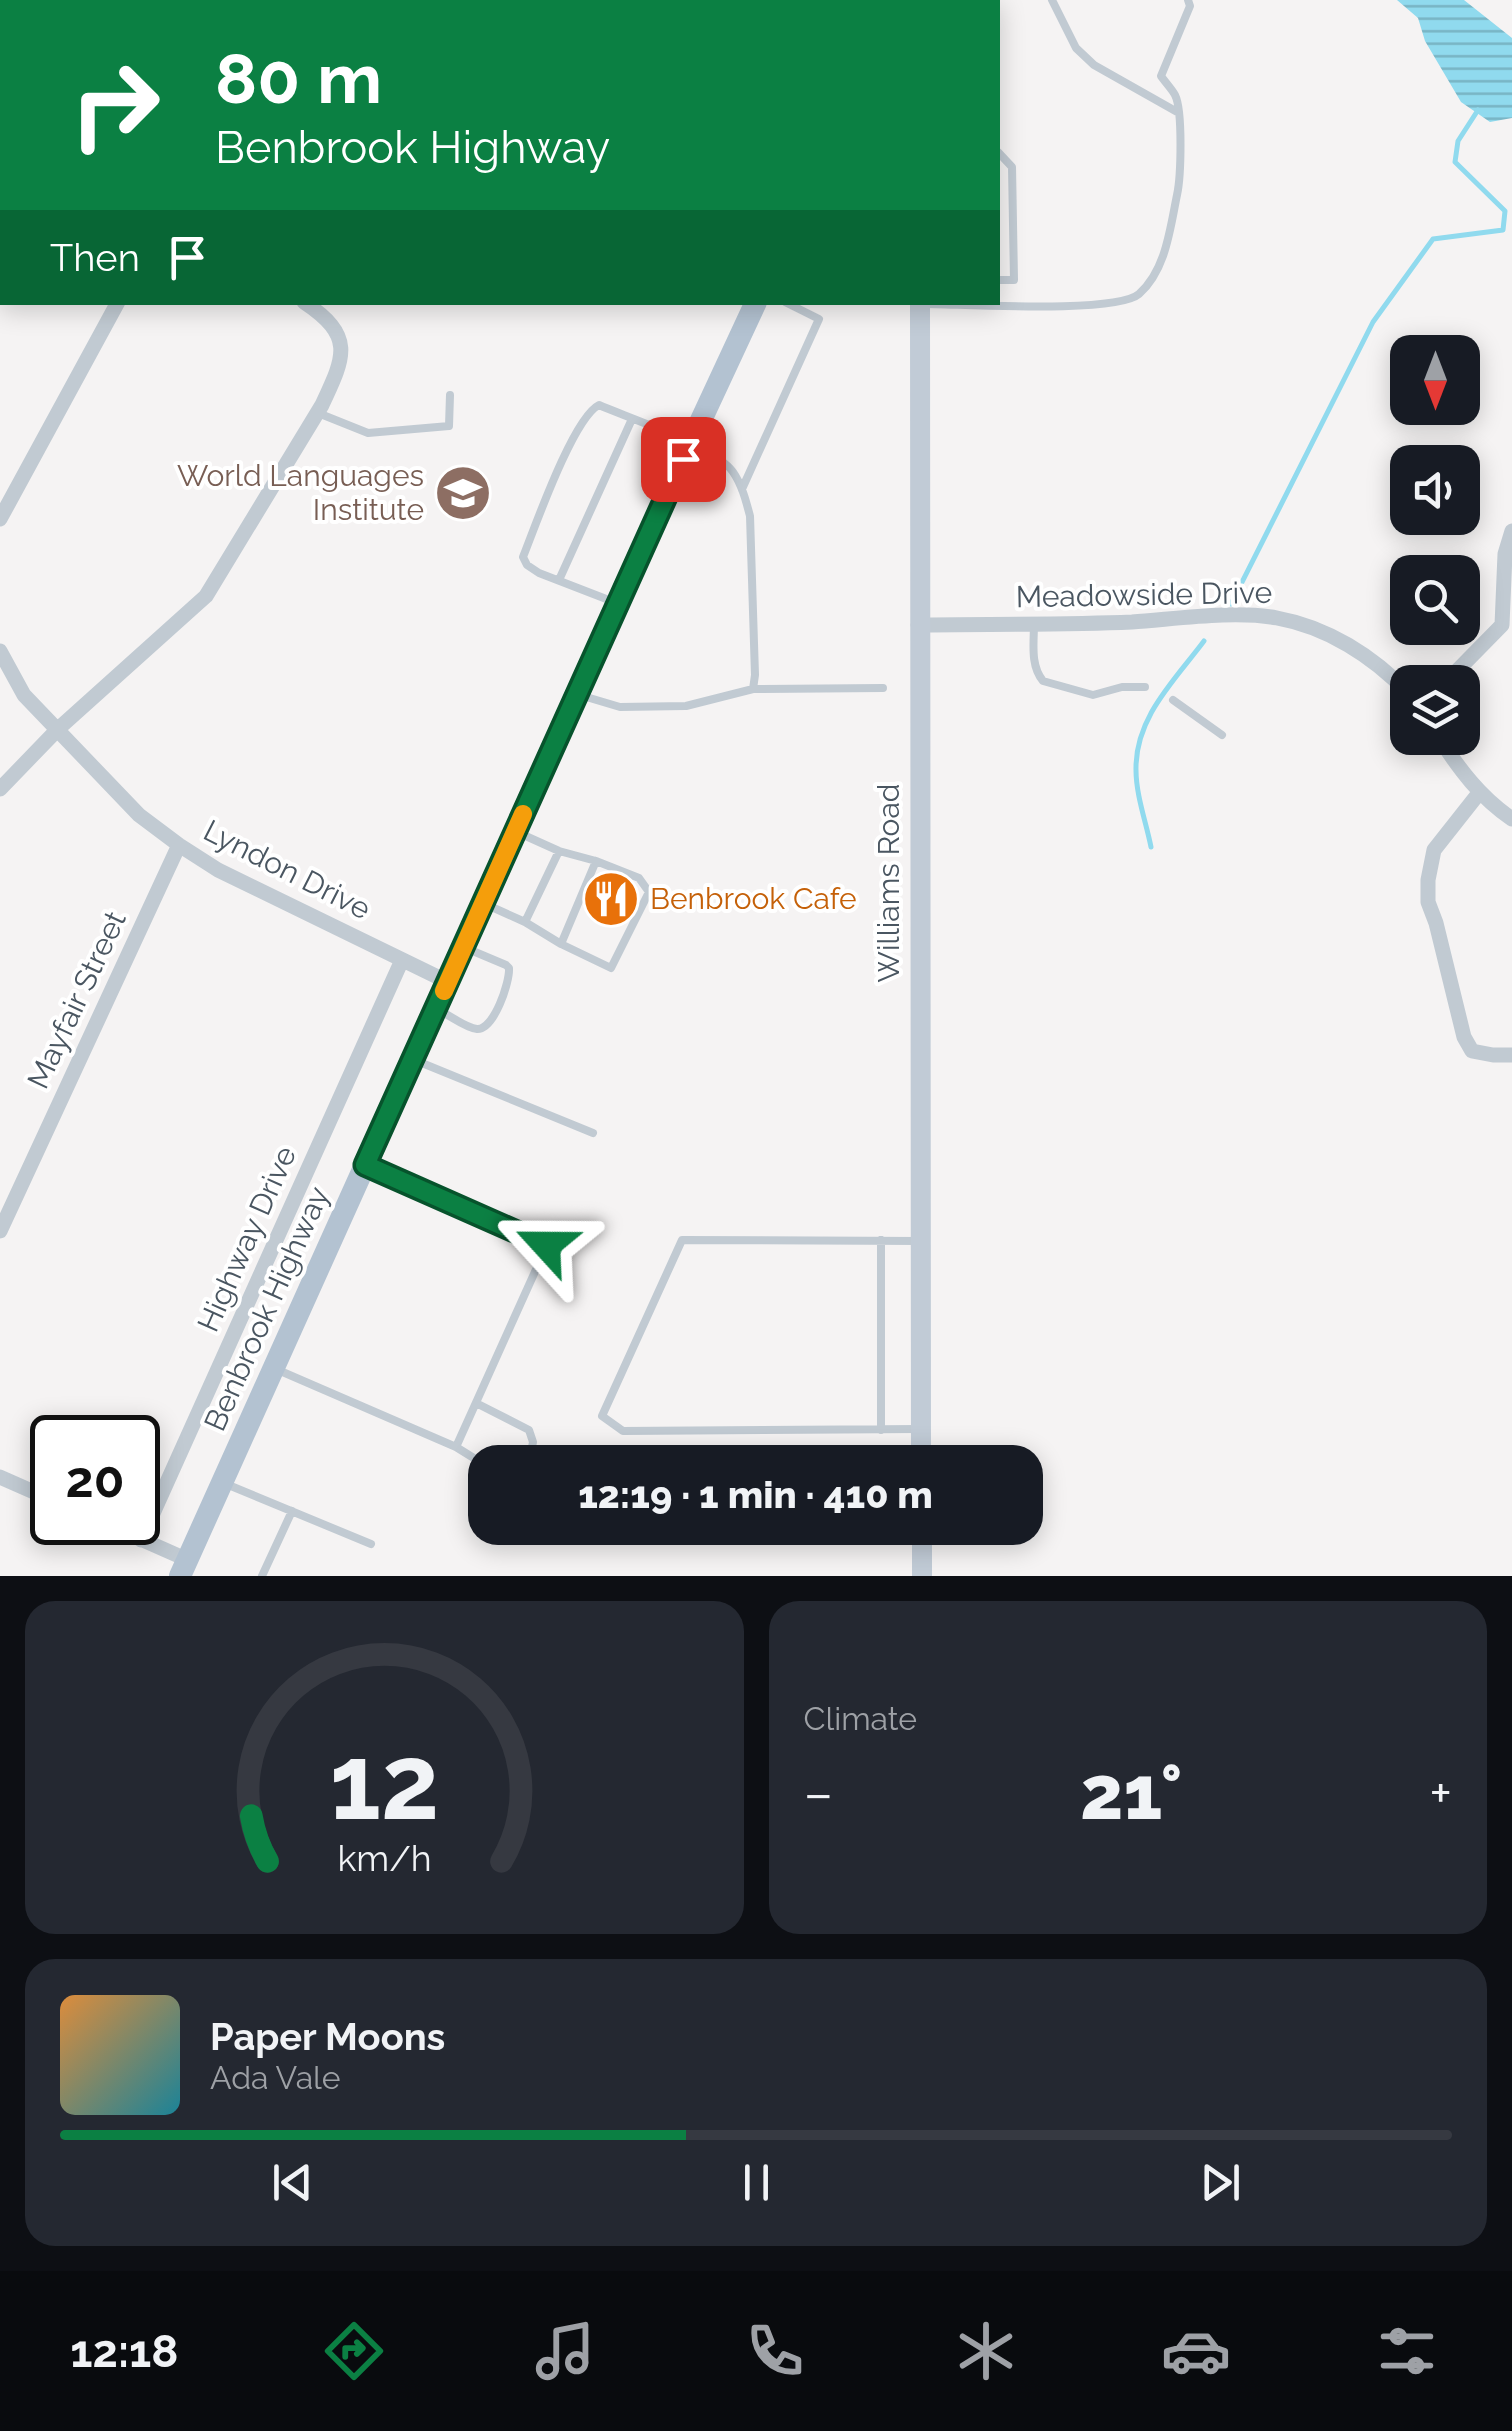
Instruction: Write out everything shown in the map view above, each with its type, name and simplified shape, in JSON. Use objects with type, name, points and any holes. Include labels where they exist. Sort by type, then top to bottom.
[{"type":"main road","name":"Benbrook Highway","points":[[184,1568],[688,443],[755,305]]},
{"type":"street","points":[[0,519],[116,305]]},
{"type":"street","points":[[0,789],[58,729],[206,596],[318,413],[338,372],[338,336],[329,318],[309,305]]},
{"type":"street","name":"Williams Road","points":[[920,305],[921,1445]]},
{"type":"street","points":[[1462,665],[1502,624],[1506,554],[1512,531]]},
{"type":"street","name":"Meadowside Drive","points":[[918,624],[1275,618],[1336,637],[1390,676]]},
{"type":"street","name":"Lyndon Drive","points":[[0,650],[24,694],[139,815],[179,845],[218,870],[448,982]]},
{"type":"street","points":[[1450,755],[1480,793],[1512,820]]},
{"type":"street","points":[[1480,793],[1434,850],[1428,902],[1464,1037],[1472,1051],[1512,1054]]},
{"type":"street","name":"Mayfair Street","points":[[0,1231],[179,845]]},
{"type":"street","name":"Highway Drive","points":[[160,1500],[402,960]]},
{"type":"street","points":[[0,1476],[30,1490]]},
{"type":"street","points":[[150,1545],[184,1568]]},
{"type":"street","points":[[922,1545],[922,1576]]},
{"type":"lane","points":[[1052,0],[1076,48],[1094,65],[1179,113]]},
{"type":"lane","points":[[999,305],[1078,307],[1136,298],[1154,277],[1163,258],[1179,188],[1179,113],[1176,96],[1161,76],[1190,6],[1188,0]]},
{"type":"lane","points":[[1000,154],[1012,167],[1014,280],[1000,280]]},
{"type":"lane","points":[[742,489],[819,320],[792,305]]},
{"type":"lane","points":[[318,413],[368,433],[449,426],[450,395]]},
{"type":"lane","points":[[618,604],[540,573],[527,565],[523,557],[577,431],[591,409],[599,405],[688,443],[732,468],[750,516],[753,689]]},
{"type":"lane","points":[[559,580],[632,419]]},
{"type":"lane","points":[[1034,624],[1034,664],[1042,680],[1093,695],[1122,687],[1145,688]]},
{"type":"lane","points":[[577,694],[620,707],[686,706],[753,689],[883,688]]},
{"type":"lane","points":[[1173,700],[1222,736]]},
{"type":"lane","points":[[484,903],[611,968],[648,892],[638,878],[515,832]]},
{"type":"lane","points":[[525,922],[559,851]]},
{"type":"lane","points":[[560,944],[596,861]]},
{"type":"lane","points":[[436,1009],[476,1029],[484,1028],[510,981],[506,965],[464,947]]},
{"type":"lane","points":[[413,1060],[593,1133]]},
{"type":"lane","points":[[365,1165],[546,1245],[456,1446]]},
{"type":"lane","points":[[921,1240],[682,1240],[602,1416],[623,1432],[921,1429]]},
{"type":"lane","points":[[880,1430],[881,1240]]},
{"type":"lane","points":[[274,1368],[468,1454]]},
{"type":"lane","points":[[476,1403],[529,1430],[533,1445]]},
{"type":"lane","points":[[222,1482],[371,1544]]},
{"type":"lane","points":[[262,1576],[292,1511]]},
{"type":"water","points":[[1397,0],[1464,0],[1512,38],[1512,118],[1490,122],[1461,102],[1425,41],[1418,18]]},
{"type":"waterway","points":[[1231,604],[1373,322],[1433,239],[1503,230],[1505,211],[1455,162],[1458,141],[1478,110]]},
{"type":"waterway","points":[[1151,847],[1138,789],[1137,751],[1149,716],[1204,641]]},
{"type":"slow traffic","points":[[444,991],[523,814]]},
{"type":"place","name":"World Languages Institute","points":[[463,493]]},
{"type":"place","name":"Benbrook Cafe","points":[[611,899]]},
{"type":"route","points":[[546,1245],[365,1165],[683,459]]}]
